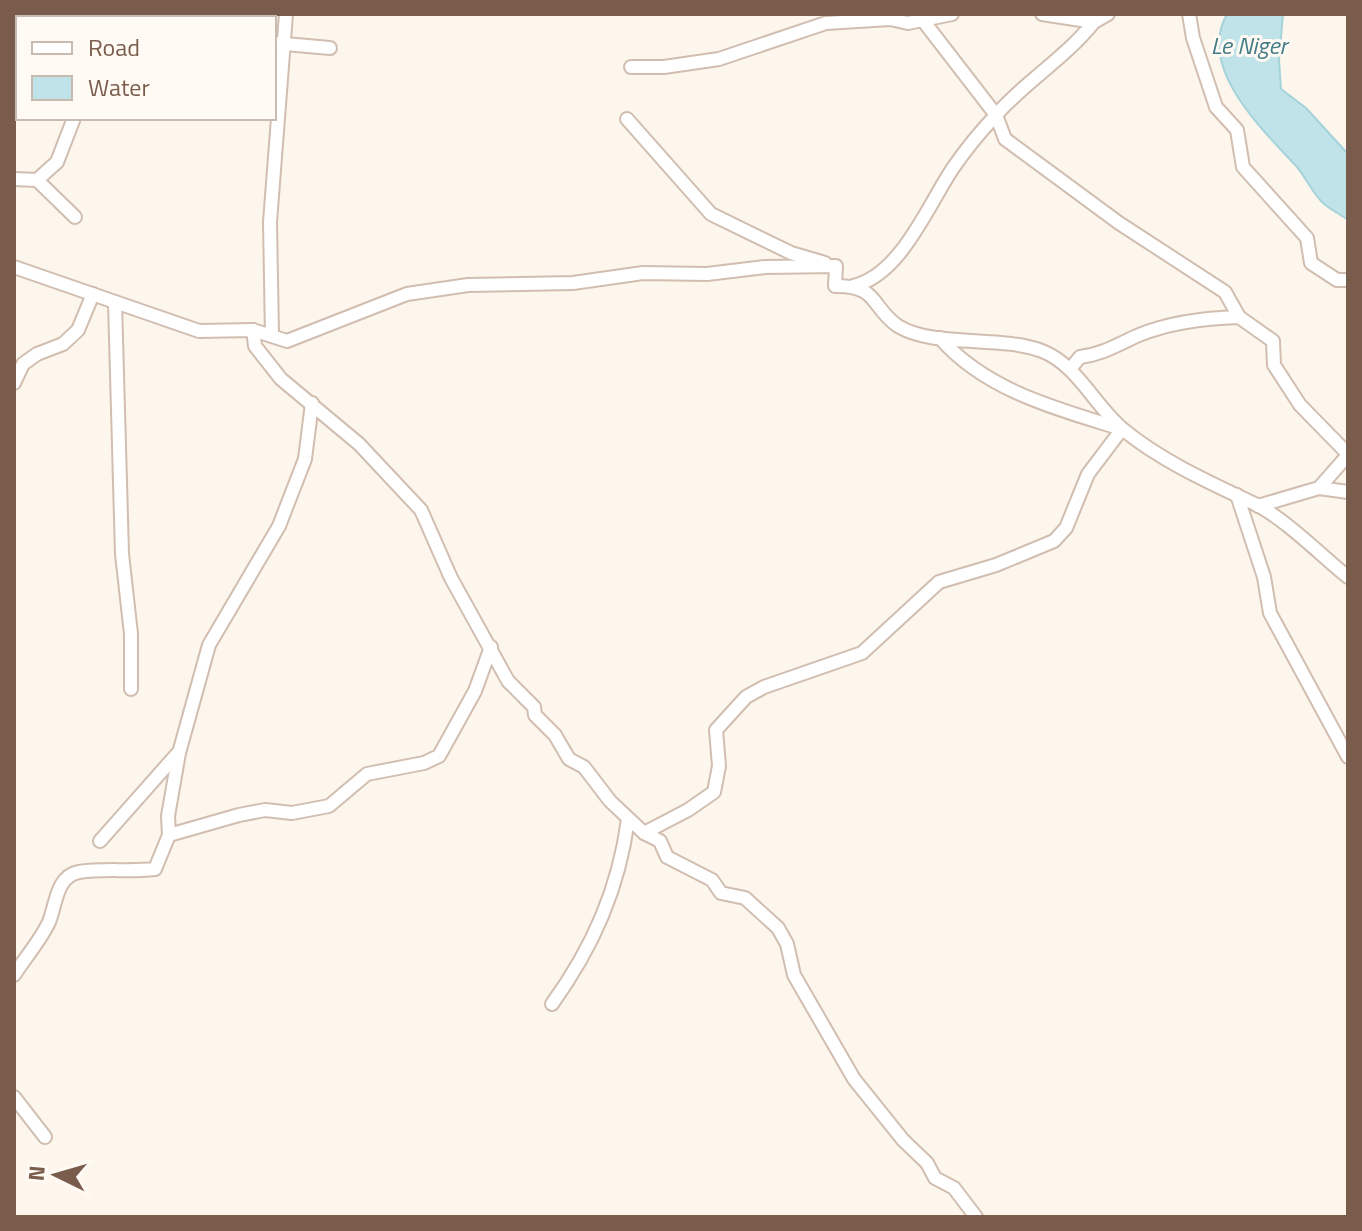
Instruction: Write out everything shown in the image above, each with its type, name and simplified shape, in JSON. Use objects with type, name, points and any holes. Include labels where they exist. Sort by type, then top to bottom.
[{"type":"street","points":[[276,103],[279,44],[286,14]]},
{"type":"street","points":[[631,67],[664,67],[719,59],[826,23],[952,14]]},
{"type":"street","points":[[1042,14],[1091,18],[1108,14]]},
{"type":"street","points":[[1189,14],[1193,38],[1216,107],[1237,130],[1243,167],[1307,238],[1311,263],[1337,280],[1348,280]]},
{"type":"street","points":[[920,17],[996,115],[1005,139],[1119,223],[1225,292],[1239,317],[1273,341],[1274,365],[1300,405],[1348,454],[1319,488]]},
{"type":"street","points":[[836,266],[835,286],[871,282],[917,231],[952,170],[996,115],[1077,43],[1091,18]]},
{"type":"street","points":[[279,44],[330,48]]},
{"type":"street","points":[[627,119],[711,214],[791,253],[836,266]]},
{"type":"street","points":[[37,180],[57,162],[73,120]]},
{"type":"street","points":[[272,336],[270,222],[275,120]]},
{"type":"street","points":[[14,179],[37,180],[75,217]]},
{"type":"street","points":[[14,267],[199,331],[253,330],[287,341],[407,294],[468,285],[573,283],[643,273],[707,274],[765,267],[836,266]]},
{"type":"street","points":[[853,286],[871,296],[898,326],[940,338],[980,339],[1043,351],[1070,369],[1122,429],[1154,452],[1258,506],[1348,577]]},
{"type":"street","points":[[14,383],[23,364],[37,354],[63,344],[78,330],[93,294]]},
{"type":"street","points":[[115,302],[122,554],[131,634],[131,689]]},
{"type":"street","points":[[1070,369],[1080,357],[1104,354],[1137,336],[1175,323],[1239,317]]},
{"type":"street","points":[[253,330],[255,346],[281,379],[370,454],[421,510],[451,578],[508,681],[534,707],[535,715],[555,735],[569,759],[584,767],[628,819],[644,833],[660,841],[667,857],[712,880],[721,893],[745,898],[778,928],[787,944],[794,975],[854,1079],[903,1140],[927,1163],[935,1178],[954,1188],[976,1217]]},
{"type":"street","points":[[940,338],[960,361],[1033,401],[1122,429]]},
{"type":"street","points":[[14,975],[48,923],[57,893],[66,878],[78,872],[121,873],[155,869],[169,835],[168,816],[179,753],[209,645],[263,559],[305,459],[312,403]]},
{"type":"street","points":[[644,833],[714,792],[719,766],[716,730],[746,697],[862,653],[882,637],[918,598],[939,582],[996,565],[1054,541],[1066,528],[1088,474],[1122,429]]},
{"type":"street","points":[[1258,506],[1319,488],[1348,492]]},
{"type":"street","points":[[1237,495],[1264,577],[1270,613],[1348,757]]},
{"type":"street","points":[[169,835],[265,810],[292,813],[329,806],[367,774],[424,763],[439,756],[475,691],[491,647]]},
{"type":"street","points":[[100,841],[179,753]]},
{"type":"street","points":[[552,1004],[573,974],[604,917],[623,857],[628,819]]},
{"type":"street","points":[[14,1097],[45,1137]]},
{"type":"water","name":"Le Niger","points":[[1227,14],[1283,14],[1279,60],[1281,89],[1306,108],[1348,154],[1348,220],[1318,198],[1297,167],[1238,97],[1220,56],[1220,35]]}]
